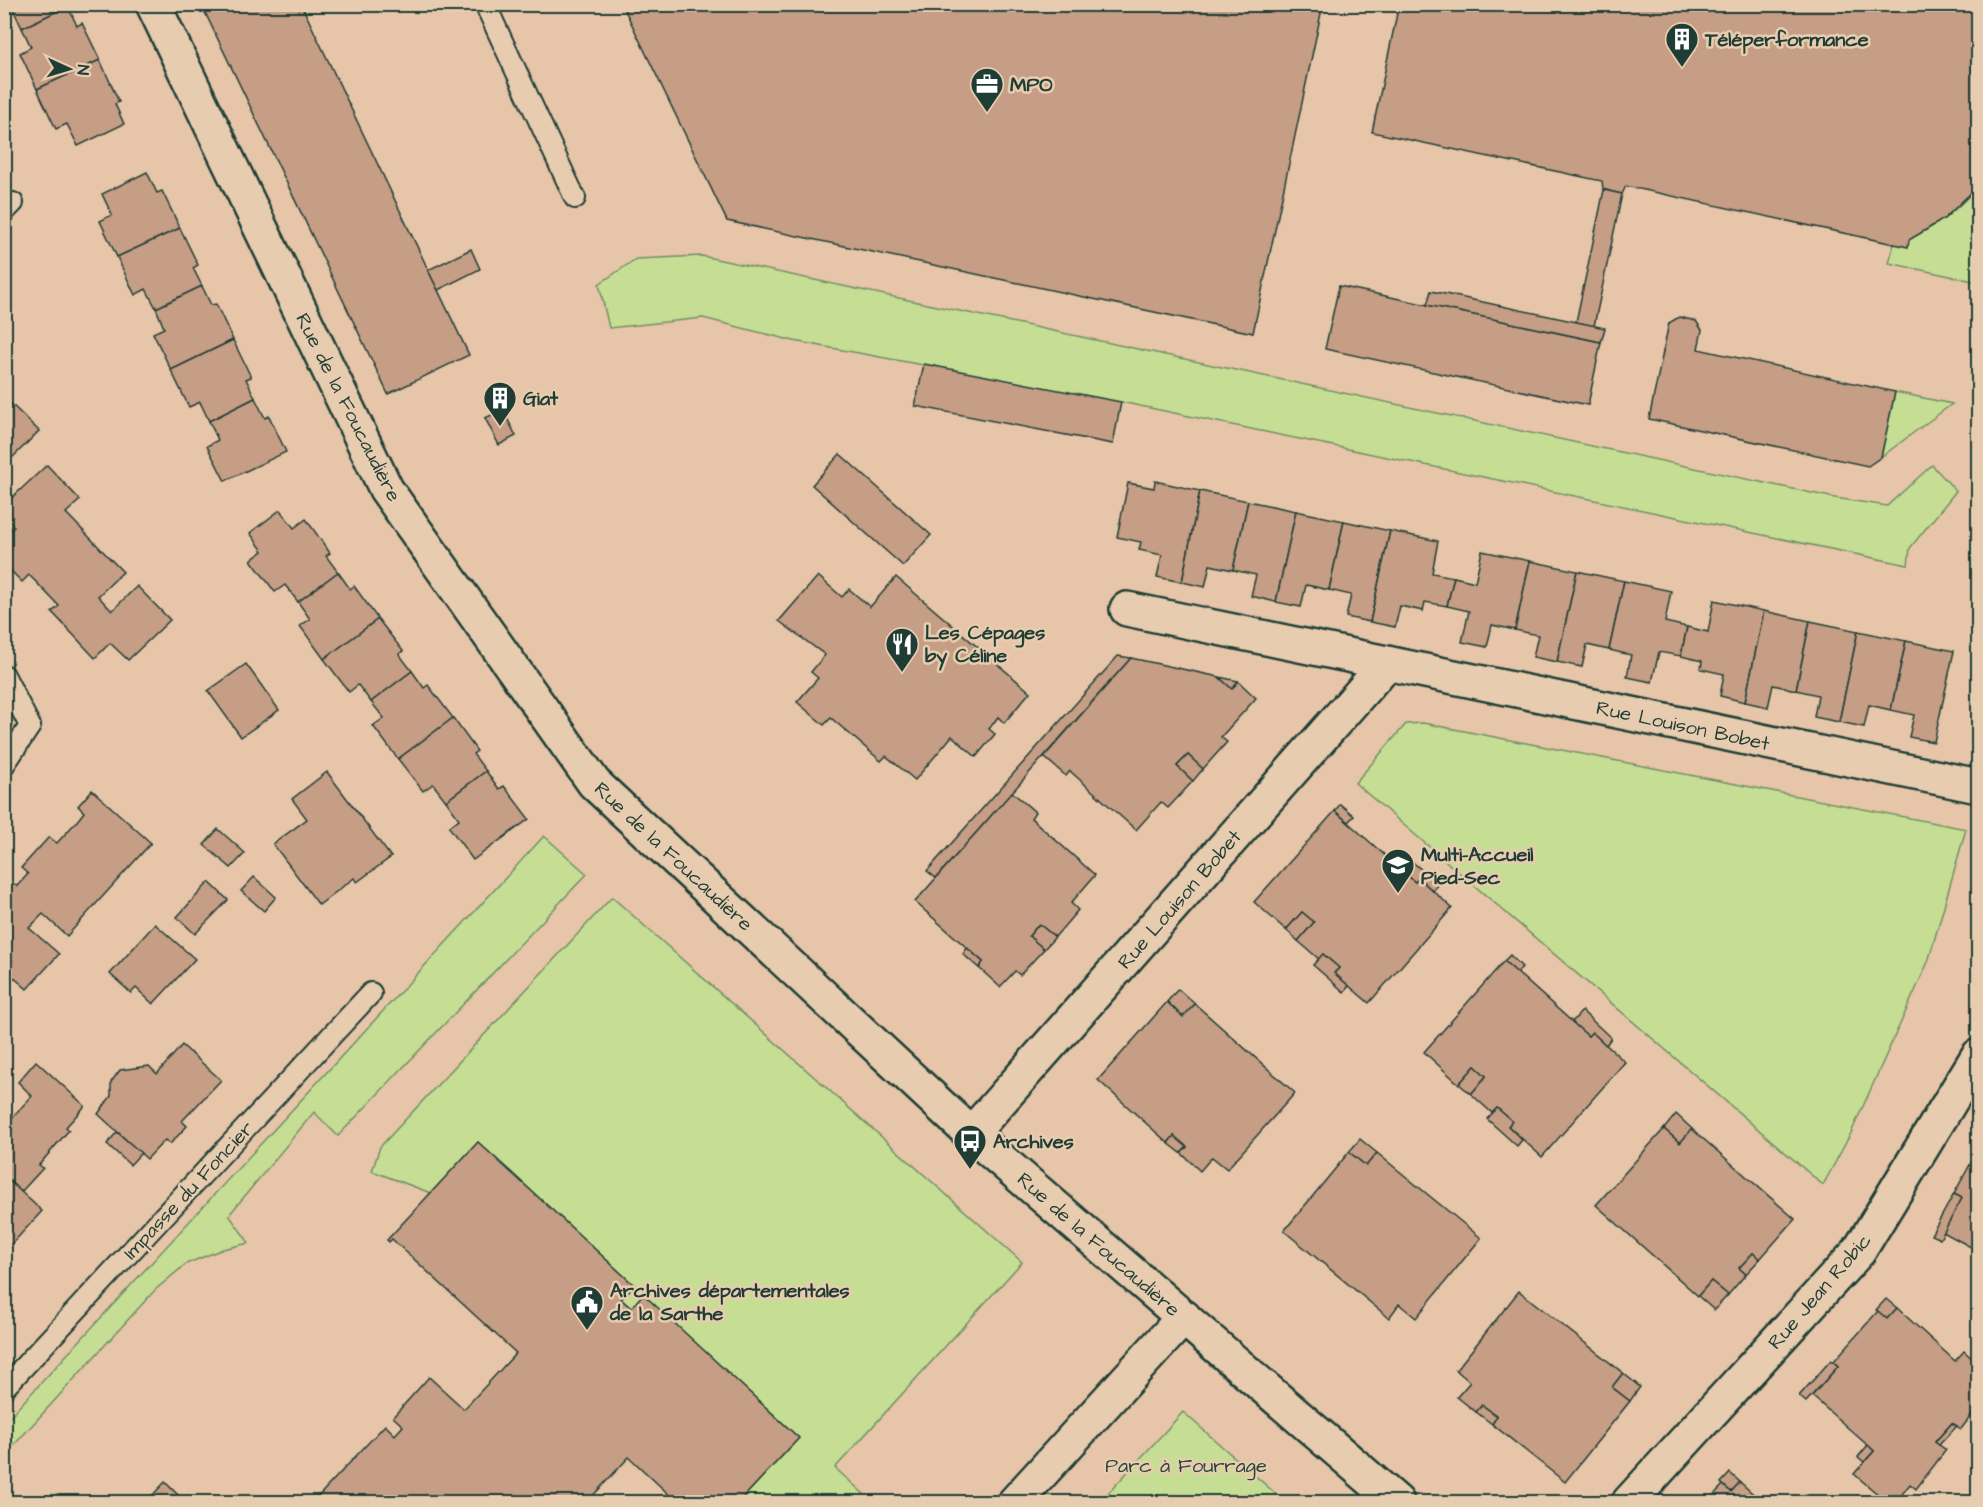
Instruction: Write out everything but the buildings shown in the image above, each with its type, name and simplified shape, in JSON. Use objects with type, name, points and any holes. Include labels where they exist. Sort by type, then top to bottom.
[{"type":"street","name":"Rue de la Foucaudière","points":[[153,4],[386,489],[594,783],[971,1134],[1397,1503]]},
{"type":"street","name":"Rue Louison Bobet","points":[[1127,609],[1978,786]]},
{"type":"street","name":"Rue Louison Bobet","points":[[971,1134],[1386,663]]},
{"type":"street","name":"Rue Jean Robic","points":[[1629,1503],[1859,1251],[1978,1056]]},
{"type":"street","points":[[1015,1503],[1184,1317]]},
{"type":"lane","points":[[485,4],[575,198]]},
{"type":"lane","points":[[4,675],[30,726],[4,765]]},
{"type":"lane","name":"Impasse du Foncier","points":[[4,1388],[371,993]]},
{"type":"green space","points":[[1978,186],[1978,282],[1889,263],[1894,244],[1919,235],[1930,228],[1960,205]]},
{"type":"green space","points":[[702,256],[1835,498],[1887,506],[1932,465],[1956,491],[1910,548],[1908,565],[1121,402],[794,341],[703,318],[609,328],[599,284],[636,259]]},
{"type":"green space","points":[[1895,392],[1952,404],[1881,457]]},
{"type":"green space","points":[[1423,723],[1966,829],[1928,962],[1851,1133],[1823,1185],[1355,783],[1406,724]]},
{"type":"green space","points":[[544,836],[587,874],[338,1136],[314,1112],[229,1215],[249,1243],[223,1249],[186,1264],[155,1290],[5,1455],[5,1422]]},
{"type":"green space","points":[[612,897],[1022,1262],[835,1468],[864,1494],[857,1502],[739,1502],[799,1438],[643,1295],[631,1308],[621,1299],[634,1285],[478,1142],[431,1193],[372,1171],[380,1147]]},
{"type":"green space","name":"Parc à Fourrage","points":[[1183,1412],[1285,1502],[1100,1502]]},
{"type":"place","name":"Téléperformance","points":[[1682,68]]},
{"type":"place","name":"MPO","points":[[987,113]]},
{"type":"place","name":"Giat","points":[[500,427]]},
{"type":"place","name":"Les Cépages by Céline","points":[[902,673]]},
{"type":"place","name":"Multi-Accueil Pied-Sec","points":[[1398,894]]},
{"type":"place","name":"Archives","points":[[970,1170]]},
{"type":"place","name":"Archives départementales de la Sarthe","points":[[587,1331]]}]
